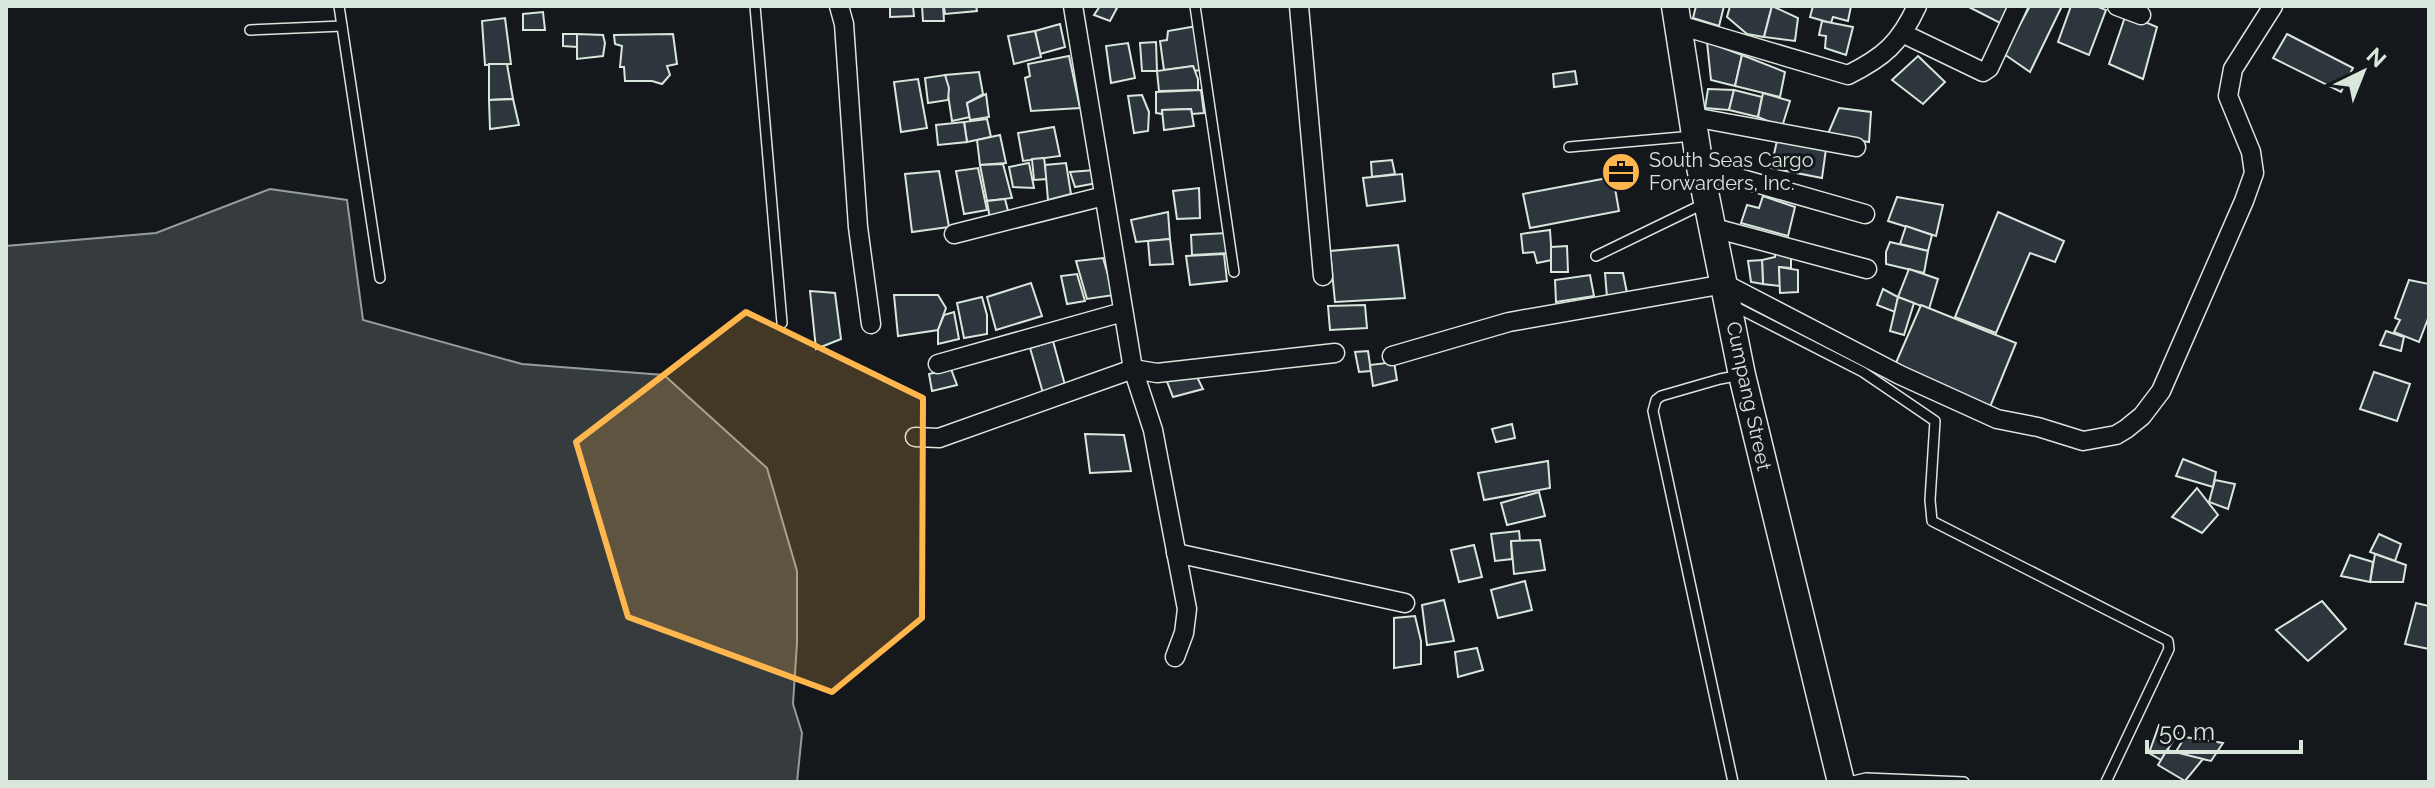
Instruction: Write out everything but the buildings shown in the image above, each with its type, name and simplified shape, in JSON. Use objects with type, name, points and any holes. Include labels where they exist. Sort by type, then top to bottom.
[{"type":"street","points":[[839,6],[844,24],[858,227],[871,324]]},
{"type":"street","points":[[1073,6],[1133,369],[1153,430],[1187,609],[1184,633],[1175,657]]},
{"type":"street","points":[[1299,6],[1323,276]]},
{"type":"street","points":[[1677,16],[1848,75],[1877,61],[1904,34],[1917,6]]},
{"type":"street","points":[[1904,34],[1983,72],[1989,68],[2018,6]]},
{"type":"street","points":[[2117,6],[2141,15]]},
{"type":"street","points":[[1392,356],[1509,322],[1727,294],[1997,419],[2038,427],[2083,441],[2116,435],[2142,416],[2161,391],[2254,173],[2251,152],[2228,96],[2233,69],[2273,6]]},
{"type":"street","name":"Cumpang Street","points":[[1677,16],[1700,167],[1742,375],[1841,782]]},
{"type":"street","points":[[1694,126],[1856,147]]},
{"type":"street","points":[[1700,167],[1865,214]]},
{"type":"street","points":[[954,234],[1104,196]]},
{"type":"street","points":[[1711,216],[1867,269]]},
{"type":"street","points":[[938,364],[1123,312]]},
{"type":"street","points":[[915,437],[939,438],[1133,369],[1157,373],[1335,353]]},
{"type":"street","points":[[1176,553],[1405,603]]},
{"type":"lane","points":[[339,6],[380,278]]},
{"type":"lane","points":[[755,6],[782,323]]},
{"type":"lane","points":[[1195,6],[1234,272]]},
{"type":"lane","points":[[250,30],[342,26]]},
{"type":"lane","points":[[1569,147],[1694,126]]},
{"type":"lane","points":[[1596,256],[1695,208],[1711,216]]},
{"type":"lane","points":[[1727,294],[1863,372],[1935,421],[1930,500],[1932,521],[2168,641],[2169,649],[2106,782]]},
{"type":"lane","points":[[1733,782],[1653,411],[1656,400],[1661,396],[1742,375]]},
{"type":"lane","points":[[1849,782],[1866,778],[1964,782]]},
{"type":"highlighted area","points":[[746,312],[923,398],[922,618],[832,692],[628,617],[576,442]]},
{"type":"shaded area","points":[[270,189],[347,200],[363,320],[522,364],[664,375],[767,468],[797,571],[793,704],[802,733],[797,782],[6,782],[6,246],[156,233]]},
{"type":"place","name":"South Seas Cargo Forwarders, Inc.","points":[[1621,172]]}]
